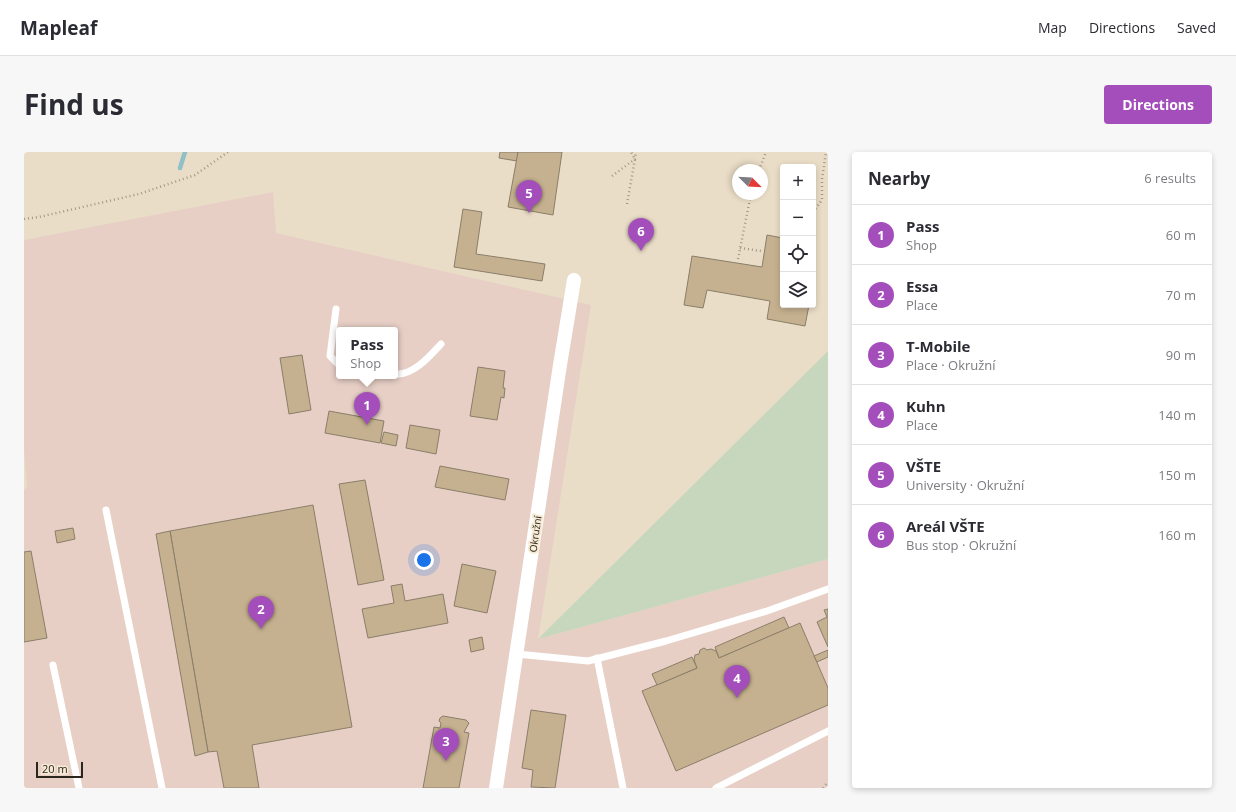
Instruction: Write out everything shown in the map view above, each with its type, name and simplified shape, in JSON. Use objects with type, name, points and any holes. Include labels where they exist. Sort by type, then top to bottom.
[{"type":"street","name":"Okružní","points":[[496,788],[574,280]]},
{"type":"lane","points":[[336,309],[330,356],[336,362]]},
{"type":"lane","points":[[398,374],[413,369],[426,360],[440,344]]},
{"type":"lane","points":[[106,510],[162,788]]},
{"type":"lane","points":[[517,654],[588,661],[673,639],[766,611],[828,589]]},
{"type":"lane","points":[[597,658],[623,788]]},
{"type":"lane","points":[[54,665],[79,788]]},
{"type":"lane","points":[[716,788],[828,732]]},
{"type":"path","points":[[24,219],[39,217],[139,194],[195,175],[228,152]]},
{"type":"path","points":[[631,152],[635,159]]},
{"type":"path","points":[[627,204],[636,152]]},
{"type":"path","points":[[761,164],[766,152]]},
{"type":"path","points":[[816,208],[822,200],[822,179],[826,152]]},
{"type":"path","points":[[612,176],[635,159]]},
{"type":"path","points":[[738,259],[750,200]]},
{"type":"path","points":[[740,248],[761,251]]},
{"type":"path","points":[[823,788],[828,782]]},
{"type":"shaded area","points":[[273,192],[276,233],[591,305],[538,639],[828,559],[828,788],[24,788],[24,490],[27,487],[24,449],[24,240]]},
{"type":"green space","points":[[828,351],[828,559],[538,639]]},
{"type":"building","points":[[500,152],[518,152],[517,161],[499,158]]},
{"type":"building","points":[[518,152],[562,152],[553,215],[508,207]]},
{"type":"building","points":[[463,209],[482,212],[476,254],[545,264],[542,281],[454,267]]},
{"type":"building","points":[[767,235],[780,237],[780,308],[808,308],[805,326],[767,319],[770,301],[707,290],[703,308],[684,305],[692,256],[762,267]]},
{"type":"building","points":[[302,355],[311,410],[289,414],[280,358]]},
{"type":"building","points":[[478,367],[505,371],[503,388],[505,388],[504,398],[501,397],[497,420],[470,416]]},
{"type":"building","points":[[329,411],[384,421],[380,443],[325,433]]},
{"type":"building","points":[[410,425],[440,430],[436,454],[406,448]]},
{"type":"building","points":[[384,432],[398,435],[396,446],[381,443]]},
{"type":"building","points":[[440,466],[509,479],[505,500],[435,487]]},
{"type":"building","points":[[365,480],[384,580],[358,585],[339,484]]},
{"type":"building","points":[[313,505],[352,727],[252,745],[259,788],[224,788],[217,751],[208,752],[170,531]]},
{"type":"building","points":[[73,528],[75,539],[57,543],[55,531]]},
{"type":"building","points":[[170,531],[208,752],[195,756],[156,534]]},
{"type":"building","points":[[31,551],[47,638],[24,642],[24,552]]},
{"type":"building","points":[[462,564],[496,571],[487,613],[454,606]]},
{"type":"building","points":[[402,584],[405,601],[443,594],[448,623],[368,638],[362,609],[394,603],[391,586]]},
{"type":"building","points":[[828,609],[828,647],[817,622],[827,617],[824,610]]},
{"type":"building","points":[[784,617],[789,628],[719,658],[715,647]]},
{"type":"building","points":[[800,623],[828,688],[828,705],[676,771],[642,691],[697,668],[694,660],[695,655],[699,654],[700,650],[704,648],[707,650],[711,649],[716,651],[719,658]]},
{"type":"building","points":[[482,637],[484,649],[471,652],[469,640]]},
{"type":"building","points":[[828,650],[828,657],[817,662],[814,656]]},
{"type":"building","points":[[692,657],[697,668],[657,685],[652,674]]},
{"type":"building","points":[[531,710],[566,715],[555,788],[531,787],[533,770],[522,768]]},
{"type":"building","points":[[443,716],[466,720],[469,723],[464,732],[469,733],[459,788],[423,788],[434,727],[440,728],[441,723],[439,721]]},
{"type":"waterway","points":[[180,168],[185,152]]},
{"type":"place","name":"VŠTE","points":[[529,213]]},
{"type":"place","name":"Areál VŠTE","points":[[641,251]]},
{"type":"place","name":"Pass","points":[[367,425]]},
{"type":"place","name":"Essa","points":[[261,629]]},
{"type":"place","name":"Kuhn","points":[[737,698]]},
{"type":"place","name":"T-Mobile","points":[[446,761]]}]
